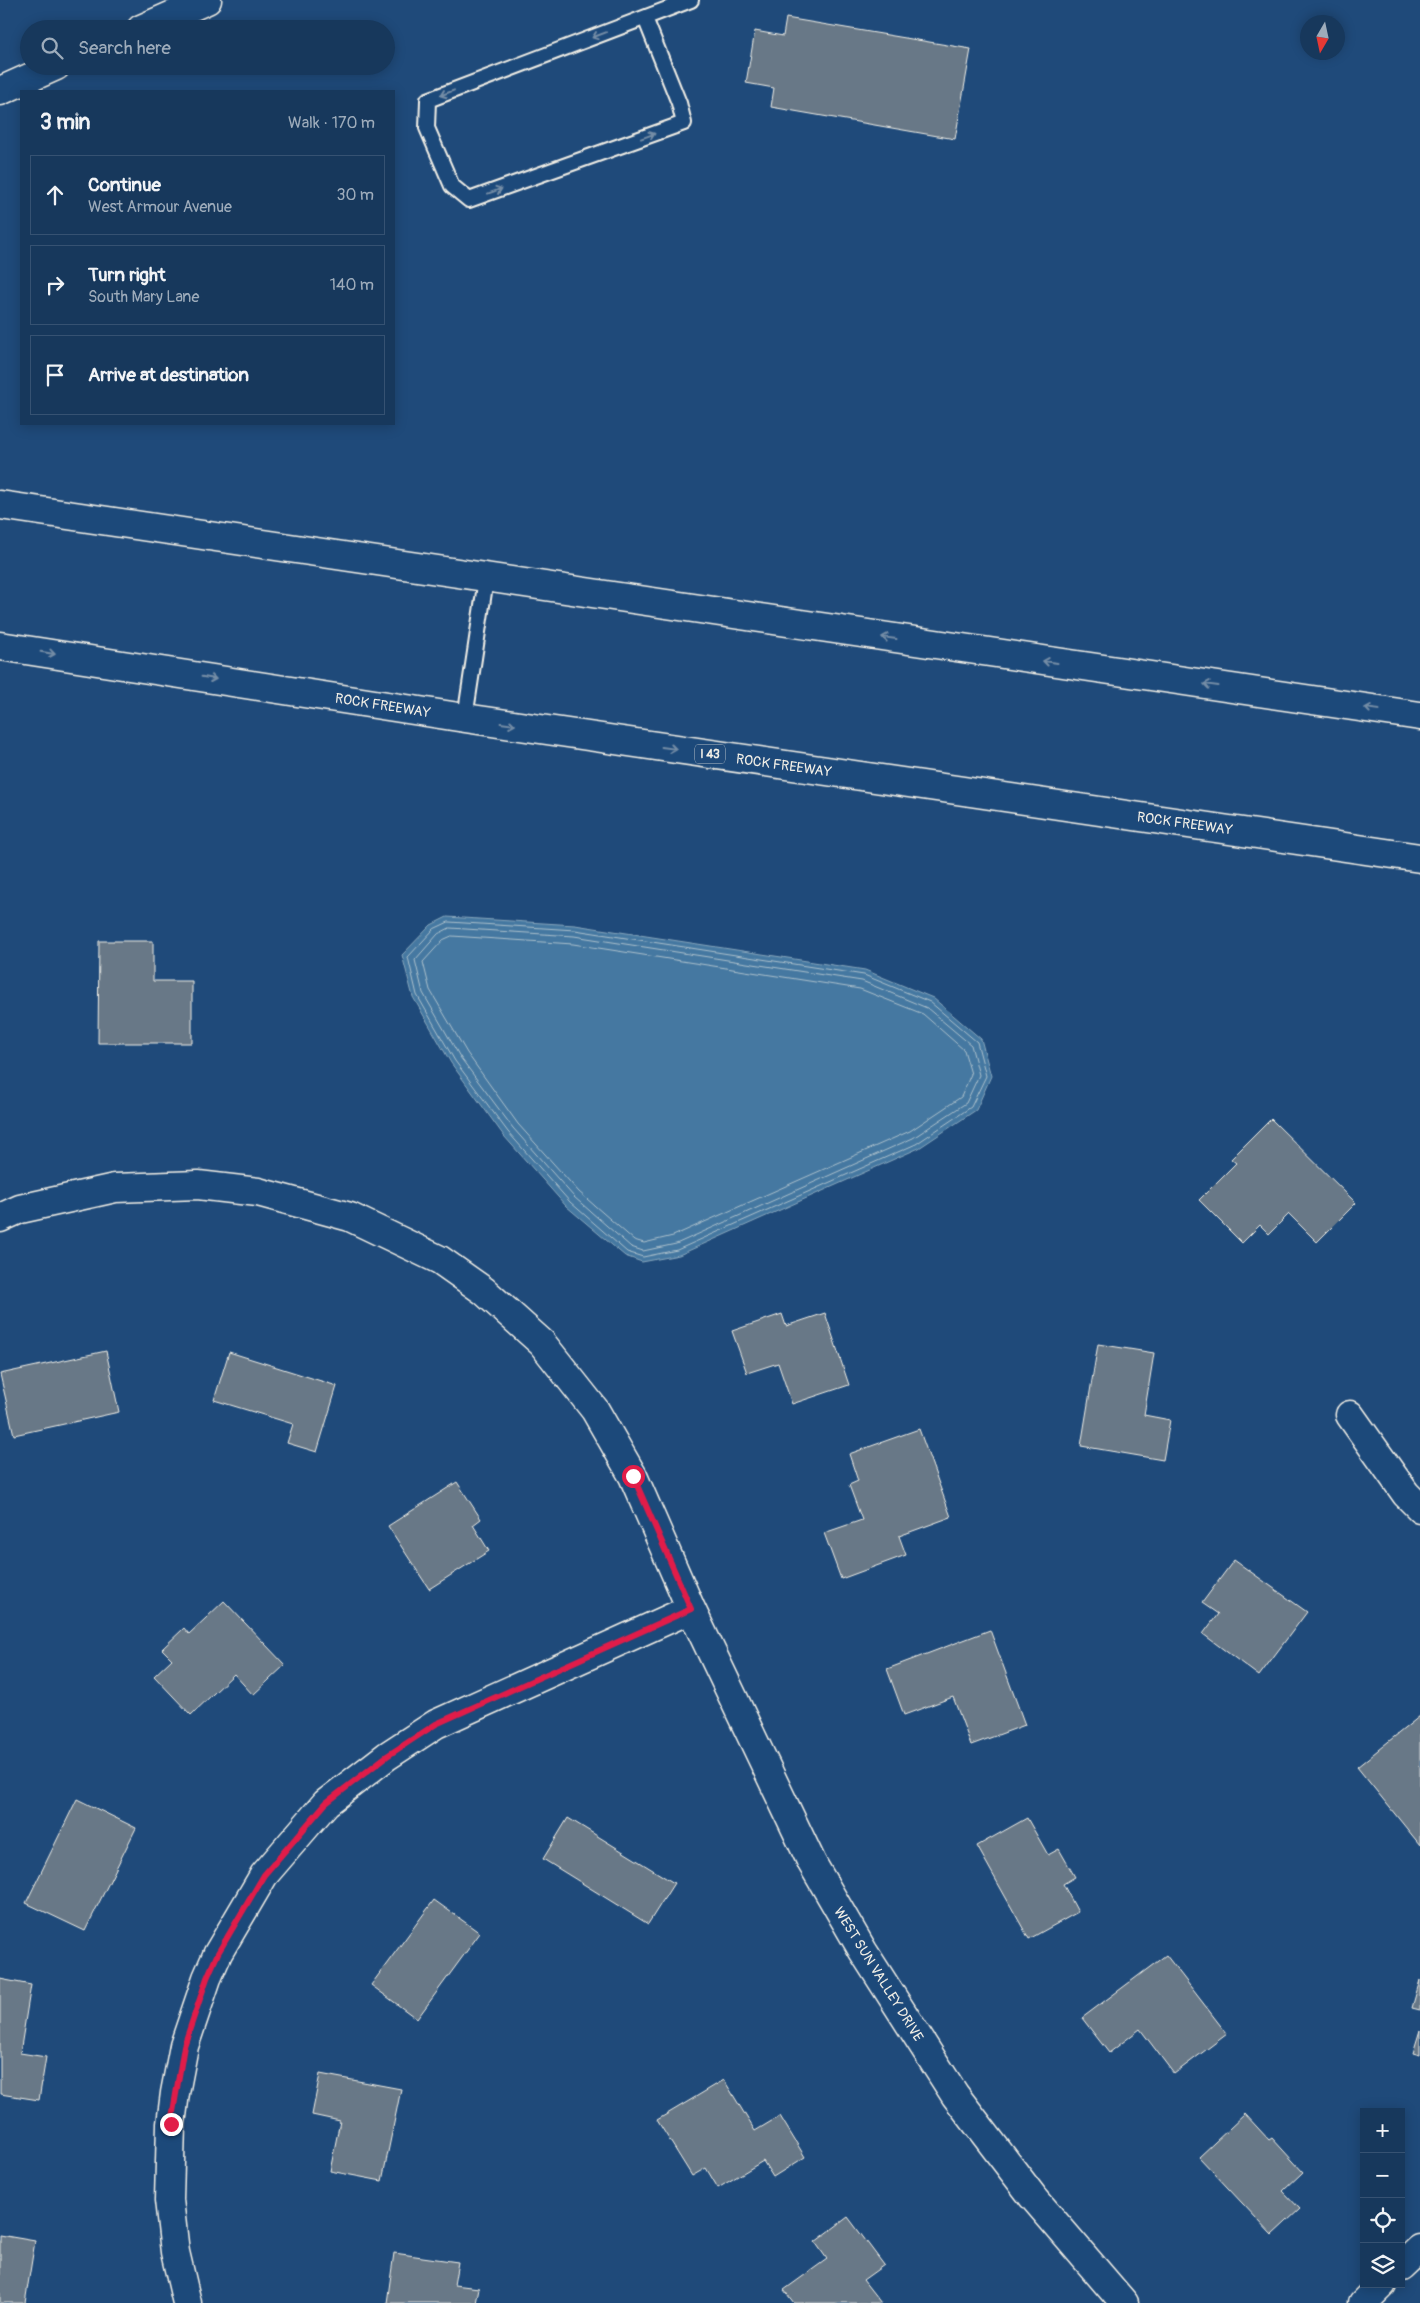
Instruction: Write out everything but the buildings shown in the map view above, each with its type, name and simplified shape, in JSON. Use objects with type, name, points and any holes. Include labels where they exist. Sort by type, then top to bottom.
[{"type":"main road","points":[[161,20],[207,0]]},
{"type":"main road","points":[[0,91],[36,75]]},
{"type":"main road","points":[[0,505],[486,579],[1420,716]]},
{"type":"main road","name":"ROCK FREEWAY","points":[[0,646],[465,718],[1420,858]]},
{"type":"main road","name":"WEST SUN VALLEY DRIVE","points":[[0,1218],[20,1209],[115,1188],[198,1184],[258,1192],[350,1217],[440,1260],[484,1291],[542,1344],[595,1410],[633,1476],[691,1609],[812,1863],[863,1951],[955,2095],[1033,2198],[1124,2303]]},
{"type":"main road","points":[[1350,1415],[1406,1494],[1420,1508]]},
{"type":"main road","points":[[187,2303],[175,2252],[169,2200],[171,2124],[175,2093],[184,2046],[207,1978],[218,1953],[264,1875],[326,1803],[387,1756],[436,1724],[691,1609]]},
{"type":"main road","points":[[1405,2262],[1420,2249]]},
{"type":"main road","points":[[1363,2303],[1378,2288]]},
{"type":"lane","points":[[645,18],[679,103],[684,123],[469,200],[452,186],[426,128],[428,100],[691,0]]},
{"type":"lane","points":[[465,718],[486,579]]},
{"type":"water","points":[[447,917],[575,925],[865,970],[933,998],[981,1039],[991,1076],[976,1110],[919,1148],[679,1255],[642,1262],[625,1256],[566,1206],[504,1136],[451,1063],[413,997],[402,955],[431,925]]},
{"type":"route","points":[[171,2124],[184,2046],[207,1978],[218,1953],[264,1875],[326,1803],[387,1756],[436,1724],[691,1609],[633,1476]]}]
